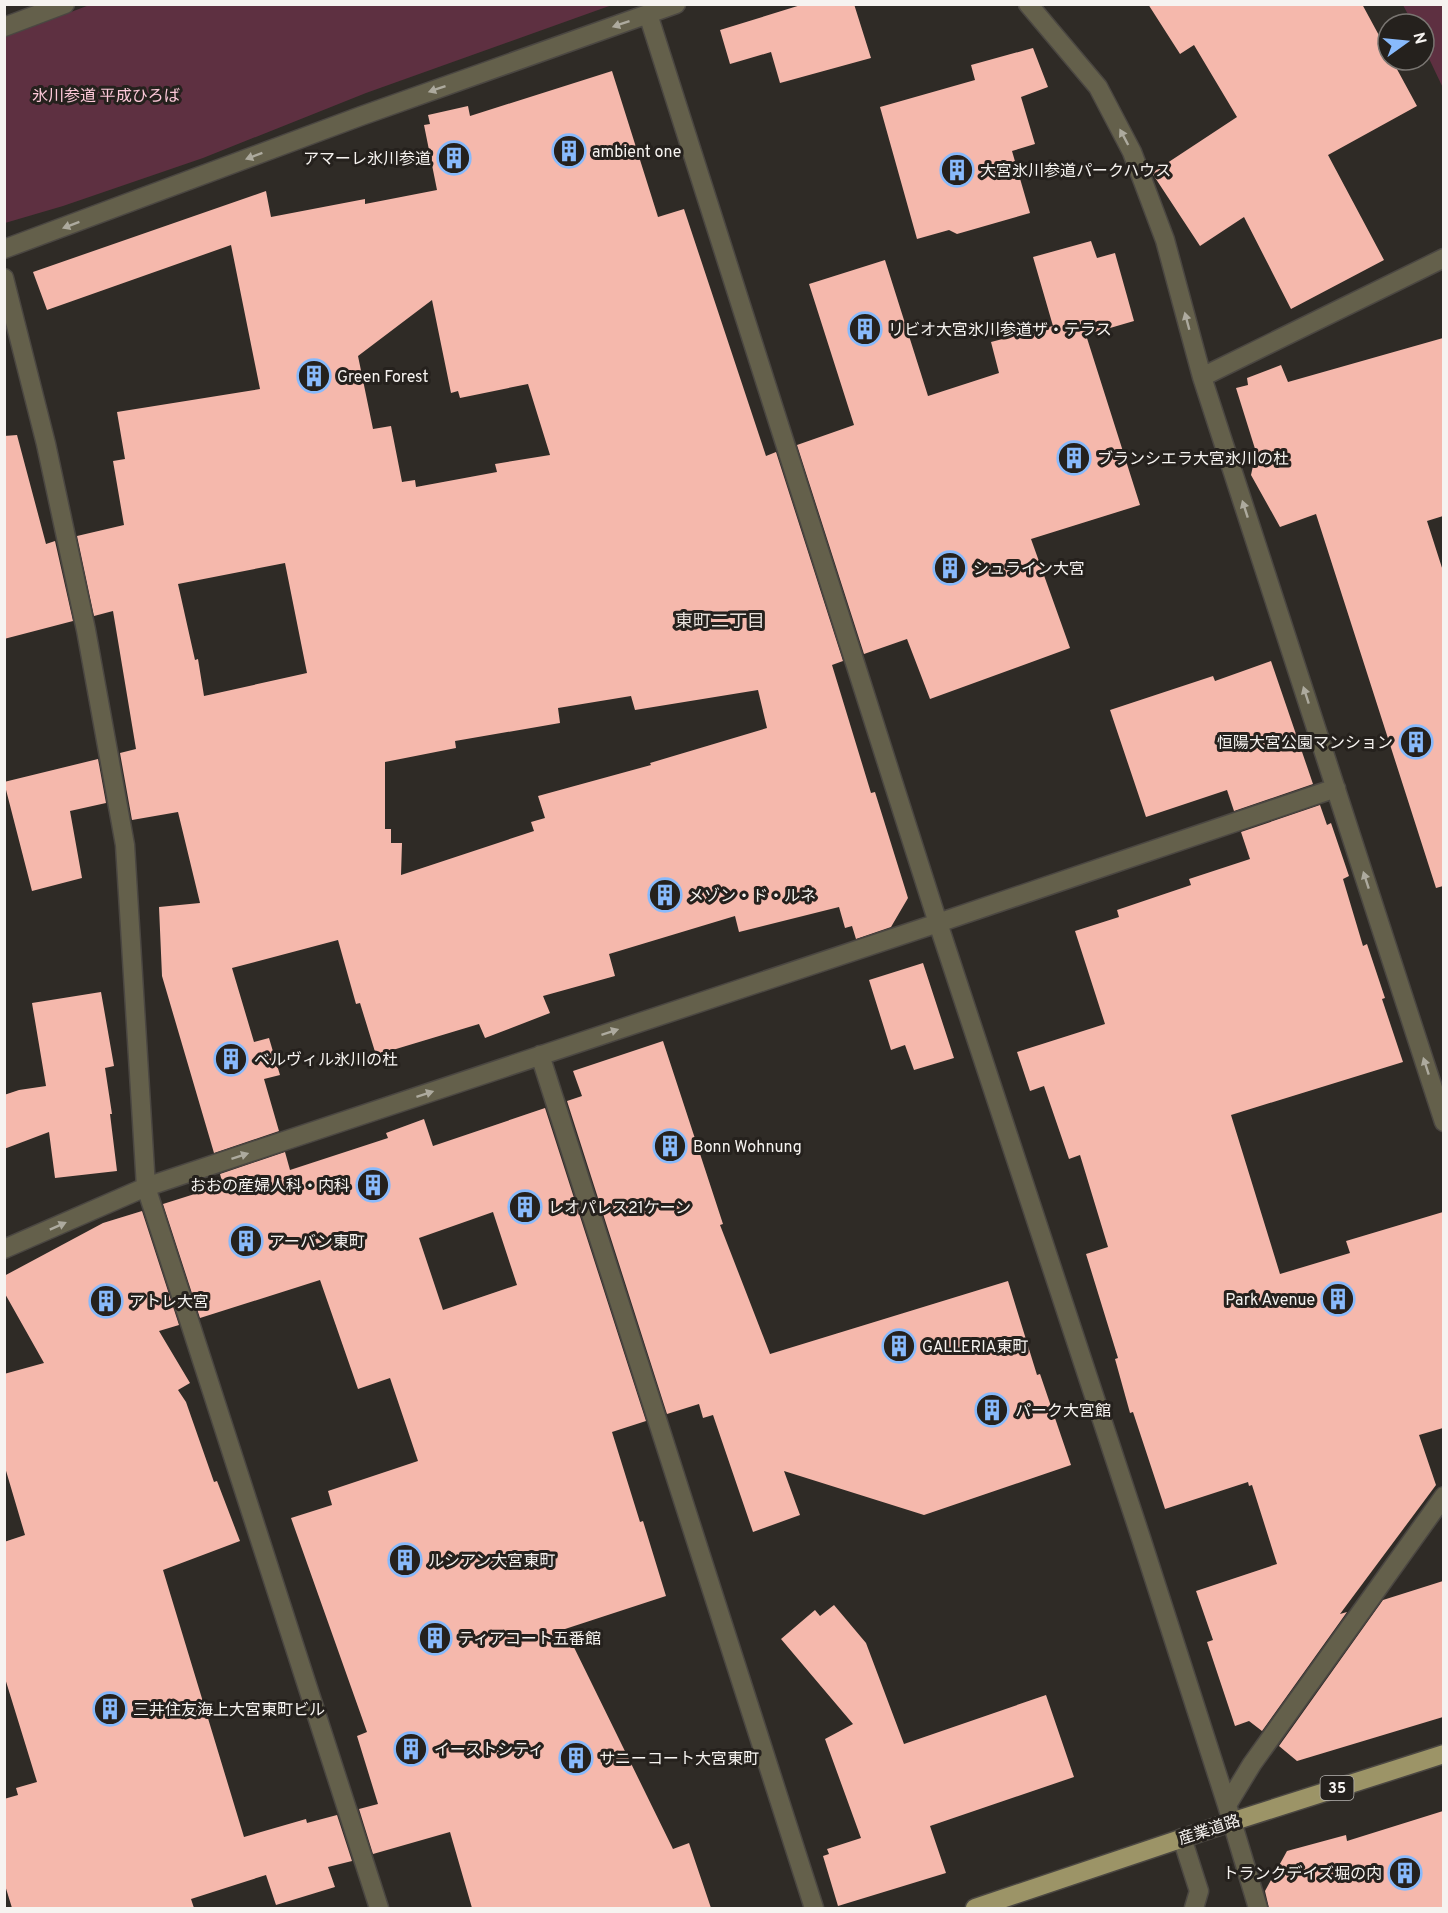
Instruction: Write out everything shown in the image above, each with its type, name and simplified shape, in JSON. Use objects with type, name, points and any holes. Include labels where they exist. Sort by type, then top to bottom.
[{"type":"main road","name":"産業道路","points":[[975,1908],[1182,1838],[1229,1813],[1443,1754]]},
{"type":"street","points":[[4,27],[65,4]]},
{"type":"street","points":[[4,249],[362,116],[676,4]]},
{"type":"street","points":[[1028,4],[1098,87],[1132,152],[1165,240],[1202,377],[1443,1122]]},
{"type":"street","points":[[648,14],[938,923],[1042,1233],[1258,1908]]},
{"type":"street","points":[[1202,377],[1443,258]]},
{"type":"street","points":[[4,278],[46,444],[86,630],[125,845],[146,1187],[379,1908]]},
{"type":"street","points":[[4,1249],[146,1187],[1336,788]]},
{"type":"street","points":[[540,1055],[814,1908]]},
{"type":"street","points":[[1229,1813],[1252,1764],[1443,1496]]},
{"type":"street","points":[[1182,1838],[1199,1891],[1194,1908]]},
{"type":"green space","name":"氷川参道 平成ひろば","points":[[92,4],[612,5],[366,93],[203,158],[63,206],[5,223],[5,37]]},
{"type":"green space","points":[[1403,5],[1443,5],[1443,88],[1435,72],[1436,12],[1407,12]]},
{"type":"building","points":[[804,4],[854,4],[871,58],[780,83],[771,52],[730,64],[720,30]]},
{"type":"building","points":[[1148,4],[1362,4],[1376,30],[1376,72],[1399,72],[1417,106],[1328,155],[1384,260],[1291,309],[1244,217],[1200,246],[1152,173],[1237,117],[1194,45],[1180,54]]},
{"type":"building","name":"大宮氷川参道パークハウス","points":[[1033,48],[1048,87],[1021,97],[1035,144],[1012,151],[1030,213],[957,234],[949,230],[917,239],[880,107],[975,80],[971,65]]},
{"type":"building","points":[[612,71],[658,217],[684,209],[766,456],[776,452],[843,661],[832,665],[871,793],[875,792],[908,898],[891,927],[856,939],[852,926],[845,928],[839,907],[739,932],[735,916],[609,954],[615,976],[543,996],[550,1013],[485,1038],[479,1024],[376,1055],[360,1003],[356,1004],[338,940],[232,968],[254,1042],[269,1038],[280,1075],[264,1079],[279,1131],[214,1153],[162,976],[159,907],[200,903],[178,812],[132,820],[120,753],[136,749],[113,611],[94,616],[77,536],[124,525],[113,461],[125,459],[117,412],[260,389],[231,245],[47,310],[33,272],[266,191],[271,217],[365,199],[365,204],[437,190],[424,125],[430,124],[428,115],[468,106],[470,116]],"holes":[[[432,300],[451,393],[458,391],[460,398],[528,384],[550,455],[495,464],[497,472],[416,487],[415,480],[402,482],[391,426],[373,429],[358,356]],[[285,563],[307,673],[204,696],[198,659],[195,660],[178,584]],[[758,690],[767,728],[650,763],[651,765],[538,796],[545,818],[531,822],[534,831],[401,875],[402,843],[391,843],[391,829],[385,829],[385,762],[456,748],[455,741],[560,723],[558,708],[631,696],[635,710]]]},
{"type":"building","points":[[1091,241],[1097,258],[1115,253],[1134,321],[1086,335],[1140,505],[1031,539],[1070,648],[930,699],[907,639],[864,654],[797,445],[854,425],[809,284],[885,260],[928,396],[999,373],[991,342],[1053,326],[1033,257]]},
{"type":"building","name":"恒陽大宮公園マンション","points":[[1443,338],[1443,516],[1427,521],[1443,571],[1443,886],[1436,888],[1316,514],[1280,527],[1251,475],[1256,452],[1236,388],[1248,385],[1247,378],[1281,365],[1288,382]]},
{"type":"building","points":[[17,435],[46,544],[55,541],[73,621],[4,639],[4,436]]},
{"type":"building","points":[[1271,661],[1313,784],[1234,811],[1227,790],[1146,817],[1110,710],[1213,676],[1215,681]]},
{"type":"building","points":[[98,759],[106,803],[70,811],[82,878],[32,891],[4,782]]},
{"type":"building","points":[[1320,805],[1327,825],[1331,823],[1349,876],[1343,879],[1363,946],[1367,944],[1385,998],[1382,999],[1403,1062],[1231,1115],[1280,1274],[1350,1253],[1346,1241],[1443,1212],[1443,1428],[1419,1435],[1436,1485],[1340,1614],[1347,1612],[1262,1731],[1249,1721],[1235,1726],[1207,1642],[1213,1640],[1196,1591],[1277,1564],[1252,1485],[1249,1486],[1248,1482],[1165,1509],[1133,1412],[1130,1413],[1115,1359],[1118,1358],[1086,1254],[1108,1247],[1080,1155],[1069,1159],[1044,1086],[1030,1091],[1017,1052],[1105,1024],[1075,931],[1119,917],[1117,910],[1191,885],[1189,879],[1250,859],[1241,832]]},
{"type":"building","points":[[923,963],[954,1058],[914,1070],[905,1045],[891,1050],[869,980]]},
{"type":"building","points":[[101,992],[114,1066],[105,1068],[117,1171],[55,1178],[49,1132],[4,1149],[4,1095],[46,1086],[32,1003]]},
{"type":"building","points":[[663,1041],[723,1224],[720,1225],[770,1354],[1008,1281],[1037,1375],[1040,1374],[1071,1465],[924,1515],[784,1471],[800,1515],[753,1532],[713,1415],[703,1418],[699,1404],[667,1414],[567,1101],[582,1096],[573,1071]]},
{"type":"building","points":[[545,1108],[646,1421],[612,1432],[666,1596],[565,1629],[673,1849],[689,1843],[711,1908],[472,1908],[450,1832],[373,1854],[359,1809],[378,1804],[357,1736],[367,1732],[291,1518],[332,1505],[328,1491],[418,1461],[390,1378],[358,1389],[320,1280],[200,1318],[163,1204],[223,1185],[220,1174],[285,1152],[290,1170],[388,1138],[386,1133],[424,1119],[433,1146]],"holes":[[[493,1212],[517,1285],[443,1310],[419,1238]]]},
{"type":"building","points":[[142,1211],[179,1325],[159,1331],[190,1383],[178,1390],[186,1402],[214,1482],[217,1481],[240,1541],[163,1570],[244,1837],[306,1819],[307,1823],[337,1815],[352,1861],[328,1867],[335,1887],[276,1905],[266,1875],[191,1899],[194,1908],[12,1908],[4,1882],[4,1799],[18,1795],[16,1788],[37,1782],[4,1675],[4,1542],[25,1535],[4,1464],[4,1374],[44,1363],[4,1292],[4,1276],[103,1223]]},
{"type":"building","points":[[1443,1581],[1443,1717],[1297,1761],[1279,1746],[1383,1600]]},
{"type":"building","points":[[834,1605],[866,1643],[904,1744],[1046,1695],[1074,1777],[930,1826],[946,1873],[838,1906],[823,1856],[829,1854],[827,1849],[861,1838],[825,1739],[853,1724],[781,1639],[815,1610],[820,1616]]},
{"type":"building","points":[[1443,1811],[1443,1908],[1269,1908],[1265,1891],[1287,1851],[1346,1835],[1347,1841]]},
{"type":"place","name":"ambient one","points":[[569,151]]},
{"type":"place","name":"アマーレ氷川参道","points":[[454,158]]},
{"type":"place","name":"大宮氷川参道パークハウス","points":[[957,170]]},
{"type":"place","name":"リビオ大宮氷川参道ザ・テラス","points":[[865,329]]},
{"type":"place","name":"Green Forest","points":[[314,376]]},
{"type":"place","name":"ブランシエラ大宮氷川の杜","points":[[1074,458]]},
{"type":"place","name":"シュライン大宮","points":[[950,568]]},
{"type":"place","name":"恒陽大宮公園マンション","points":[[1416,742]]},
{"type":"place","name":"メゾン・ド・ルネ","points":[[665,895]]},
{"type":"place","name":"ベルヴィル氷川の杜","points":[[231,1059]]},
{"type":"place","name":"Bonn Wohnung","points":[[670,1146]]},
{"type":"place","name":"おおの産婦人科・内科","points":[[373,1185]]},
{"type":"place","name":"レオパレス21ケーン","points":[[525,1207]]},
{"type":"place","name":"アーバン東町","points":[[246,1241]]},
{"type":"place","name":"Park Avenue","points":[[1338,1299]]},
{"type":"place","name":"アトレ大宮","points":[[106,1301]]},
{"type":"place","name":"GALLERIA東町","points":[[899,1346]]},
{"type":"place","name":"パーク大宮館","points":[[992,1410]]},
{"type":"place","name":"ルシアン大宮東町","points":[[405,1560]]},
{"type":"place","name":"ティアコート五番館","points":[[435,1638]]},
{"type":"place","name":"三井住友海上大宮東町ビル","points":[[110,1709]]},
{"type":"place","name":"イーストシティ","points":[[411,1749]]},
{"type":"place","name":"サニーコート大宮東町","points":[[576,1758]]},
{"type":"place","name":"トランクデイズ堀の内","points":[[1405,1873]]},
{"type":"district","name":"東町二丁目","points":[[720,621]]}]
